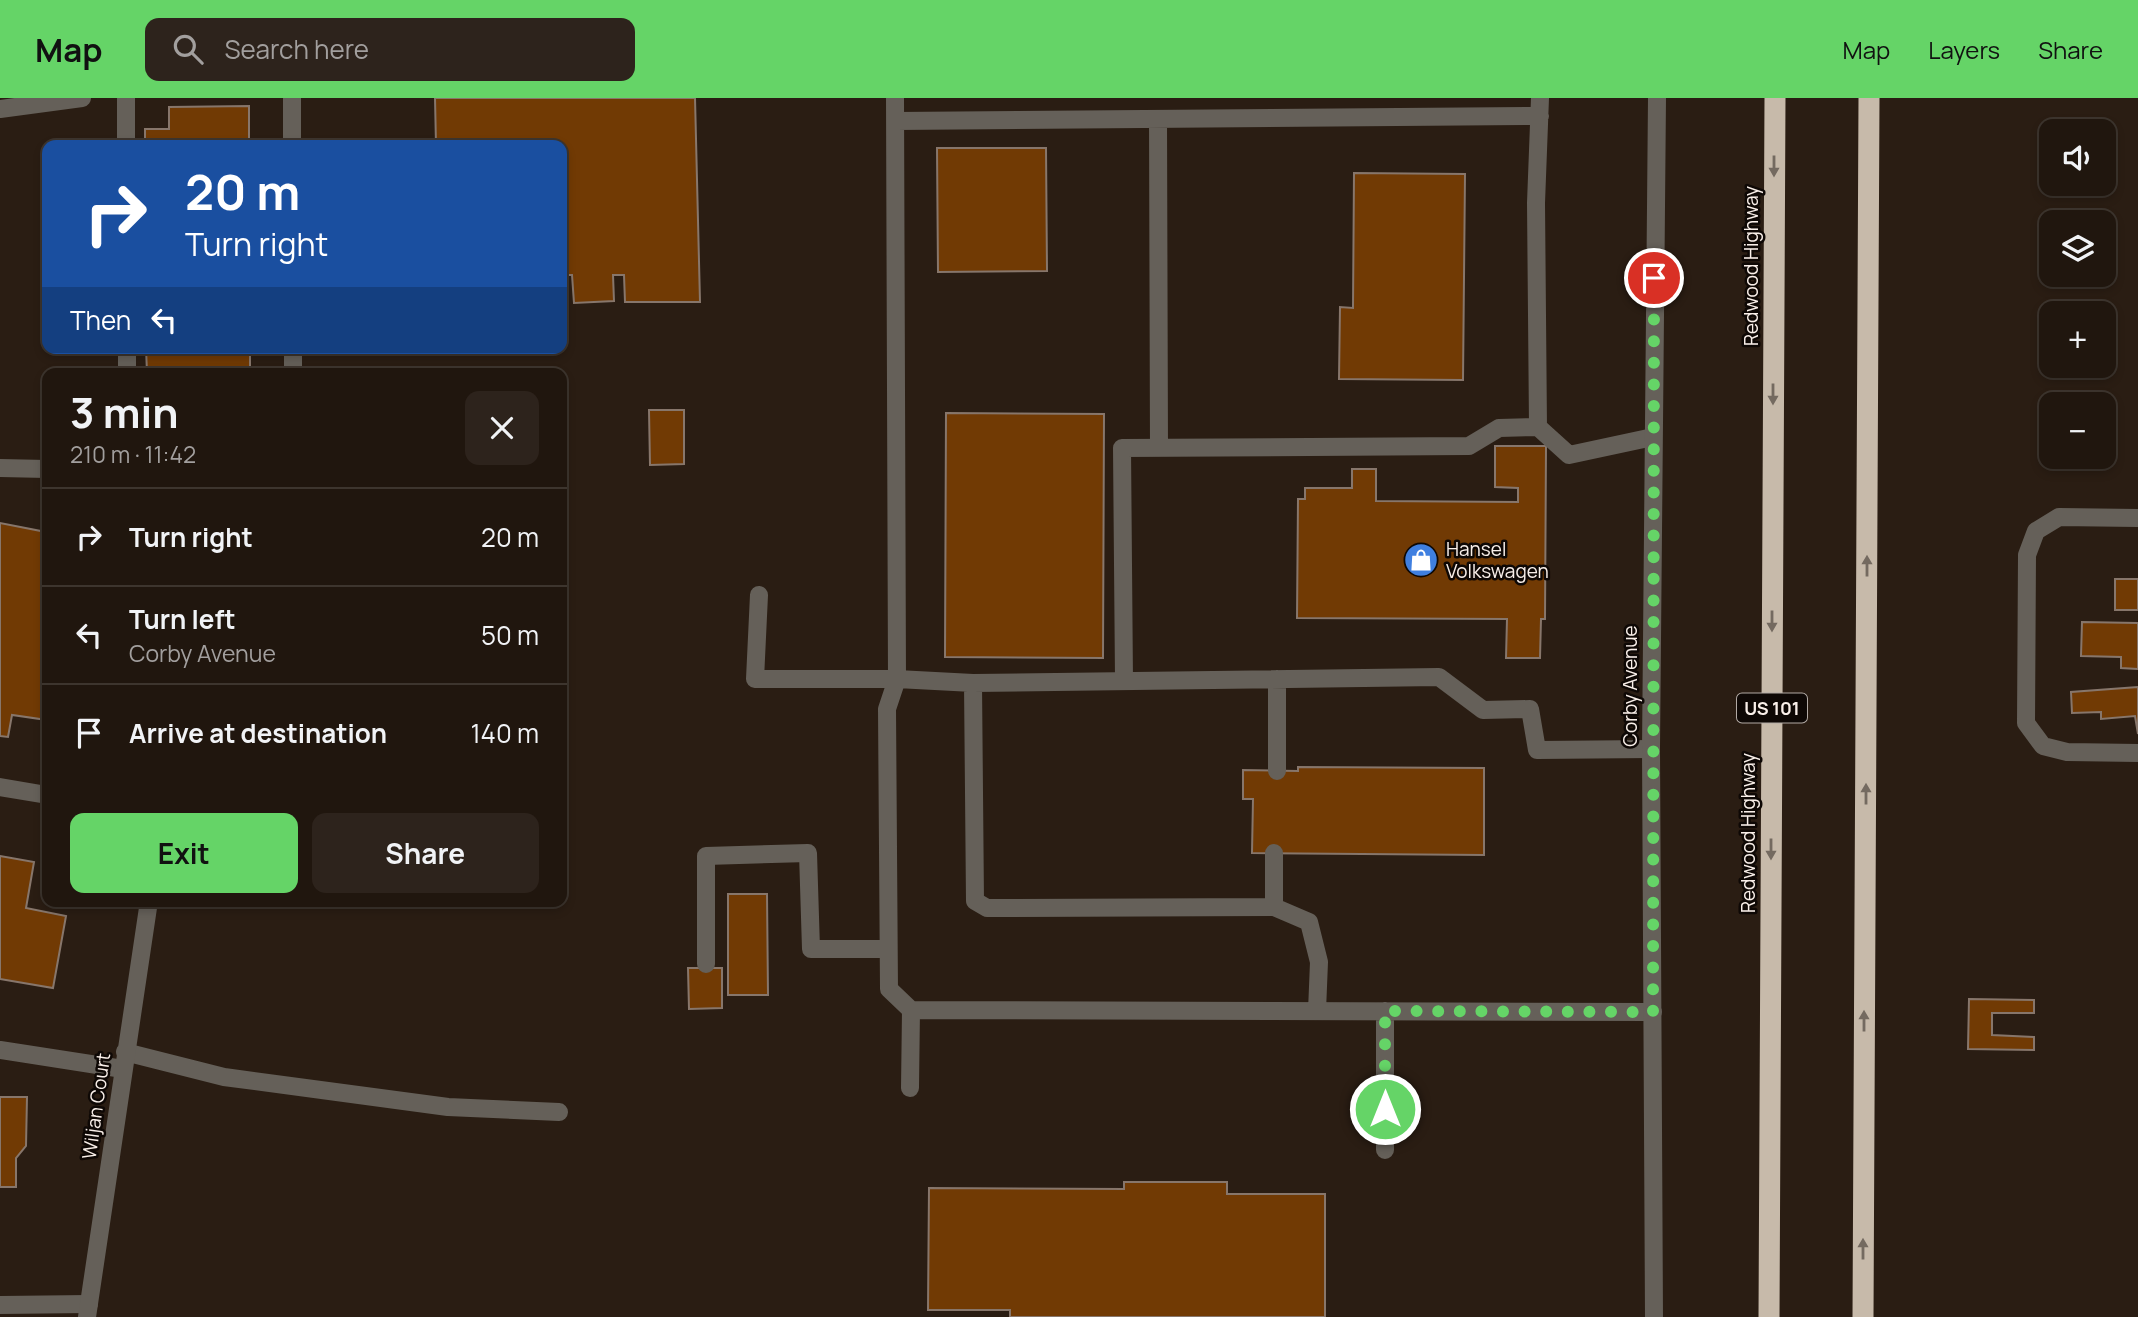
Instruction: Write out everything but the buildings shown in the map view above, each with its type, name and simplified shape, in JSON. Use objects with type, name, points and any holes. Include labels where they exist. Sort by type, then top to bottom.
[{"type":"highway","name":"Redwood Highway","points":[[1769,1317],[1775,98]]},
{"type":"highway","points":[[1863,1317],[1869,98]]},
{"type":"street","points":[[0,109],[82,98]]},
{"type":"street","points":[[126,98],[126,140]]},
{"type":"street","points":[[292,98],[292,140]]},
{"type":"street","points":[[895,98],[897,679],[887,709],[890,989],[911,1010],[1653,1012]]},
{"type":"street","name":"Corby Avenue","points":[[1654,1317],[1651,749],[1657,98]]},
{"type":"street","points":[[896,121],[1158,119],[1540,107],[1536,203],[1538,427]]},
{"type":"street","points":[[1158,119],[1159,448]]},
{"type":"street","points":[[127,354],[127,367]]},
{"type":"street","points":[[1124,680],[1122,448],[1469,446],[1499,428],[1538,427],[1569,455],[1653,437]]},
{"type":"street","points":[[0,468],[42,469]]},
{"type":"street","points":[[2138,518],[2059,517],[2036,531],[2027,555],[2026,709],[2026,723],[2043,746],[2067,752],[2138,753]]},
{"type":"street","points":[[760,595],[755,679],[897,679],[973,683],[1439,677],[1483,710],[1530,709],[1537,750],[1651,749]]},
{"type":"street","points":[[1277,679],[1277,771]]},
{"type":"street","points":[[973,683],[975,901],[987,908],[1274,907],[1309,922],[1319,962],[1317,1011]]},
{"type":"street","points":[[0,787],[42,794]]},
{"type":"street","points":[[706,964],[706,856],[808,853],[811,949],[888,949]]},
{"type":"street","points":[[1274,853],[1274,907]]},
{"type":"street","name":"Wiljan Court","points":[[88,1310],[148,907]]},
{"type":"street","points":[[910,1088],[911,1010]]},
{"type":"street","points":[[1385,1011],[1385,1150]]},
{"type":"street","points":[[0,1050],[124,1061],[448,1107],[559,1112]]},
{"type":"street","points":[[0,1305],[88,1310]]},
{"type":"place","name":"Hansel Volkswagen","points":[[1421,560]]},
{"type":"route","points":[[1385,1109],[1385,1011],[1653,1012],[1651,749],[1654,278]]}]
